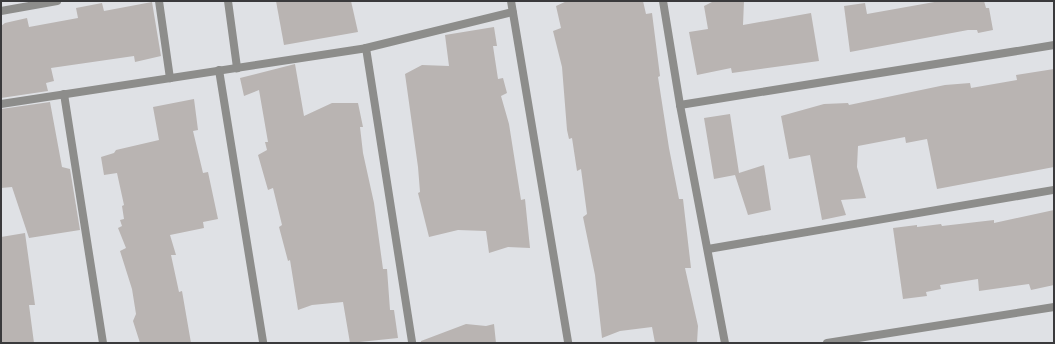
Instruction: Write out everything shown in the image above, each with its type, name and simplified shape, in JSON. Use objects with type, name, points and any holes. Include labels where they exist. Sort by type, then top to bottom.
[{"type":"street","points":[[1,11],[57,1]]},
{"type":"street","points":[[159,1],[170,78]]},
{"type":"street","points":[[228,1],[236,68]]},
{"type":"street","points":[[511,1],[568,343]]},
{"type":"street","points":[[663,1],[680,105],[726,343]]},
{"type":"street","points":[[1,104],[366,48],[513,12]]},
{"type":"street","points":[[680,105],[1054,45]]},
{"type":"street","points":[[366,48],[412,343]]},
{"type":"street","points":[[219,70],[263,343]]},
{"type":"street","points":[[64,94],[103,343]]},
{"type":"street","points":[[708,249],[1054,190]]},
{"type":"street","points":[[827,343],[1054,307]]},
{"type":"building","points":[[276,1],[351,1],[358,32],[284,45]]},
{"type":"building","points":[[567,1],[643,1],[646,14],[652,13],[660,76],[658,77],[669,148],[679,199],[683,199],[691,268],[685,268],[698,326],[697,343],[655,343],[652,327],[620,331],[602,338],[595,275],[583,217],[587,214],[581,169],[577,171],[572,138],[569,139],[567,130],[562,67],[553,31],[561,28],[556,6]]},
{"type":"building","points":[[714,1],[744,1],[743,25],[811,13],[819,61],[732,73],[731,68],[697,75],[689,32],[708,29],[704,6]]},
{"type":"building","points":[[940,1],[984,1],[986,8],[989,8],[993,30],[978,33],[977,30],[968,30],[850,52],[844,6],[865,3],[867,14]]},
{"type":"building","points":[[152,2],[161,56],[135,62],[134,56],[51,68],[54,81],[46,83],[48,91],[1,98],[1,26],[5,23],[27,18],[29,27],[78,18],[76,8],[102,3],[104,11]]},
{"type":"building","points":[[494,27],[497,46],[493,46],[498,79],[503,78],[507,93],[501,96],[509,124],[521,200],[525,199],[530,248],[508,247],[489,253],[486,231],[458,230],[429,237],[418,193],[420,192],[418,167],[405,74],[422,65],[449,66],[445,35]]},
{"type":"building","points":[[295,64],[304,116],[332,103],[358,103],[363,127],[360,127],[363,153],[374,203],[383,269],[387,269],[390,310],[394,310],[398,338],[350,343],[343,302],[312,305],[298,310],[290,260],[288,261],[279,227],[282,225],[273,188],[268,190],[258,155],[267,150],[265,142],[268,142],[259,90],[244,96],[240,78]]},
{"type":"building","points":[[1054,69],[1054,167],[937,189],[927,139],[906,143],[905,137],[858,146],[857,167],[866,198],[841,200],[846,215],[822,220],[810,155],[789,159],[781,116],[824,104],[848,103],[849,105],[945,85],[970,83],[971,88],[1017,80],[1016,75]]},
{"type":"building","points":[[194,99],[198,130],[193,131],[203,173],[208,172],[218,219],[203,222],[204,228],[170,235],[176,255],[171,255],[179,292],[182,291],[191,343],[140,343],[133,321],[136,314],[132,289],[120,251],[126,248],[118,228],[122,226],[120,220],[124,219],[122,206],[124,205],[117,173],[104,175],[101,157],[114,153],[116,150],[159,140],[153,107]]},
{"type":"building","points":[[50,102],[62,167],[70,169],[80,230],[29,238],[12,187],[1,188],[1,109]]},
{"type":"building","points":[[730,114],[739,173],[764,165],[771,210],[748,215],[735,175],[714,179],[704,118]]},
{"type":"building","points":[[1054,210],[1054,285],[1031,290],[1029,284],[979,291],[978,279],[940,285],[941,289],[926,292],[927,296],[903,299],[893,228],[941,224],[942,226],[994,220],[994,223]]},
{"type":"building","points":[[25,233],[35,305],[29,305],[34,343],[1,343],[1,237]]},
{"type":"building","points":[[466,324],[486,326],[494,324],[496,343],[421,343],[421,341]]}]
